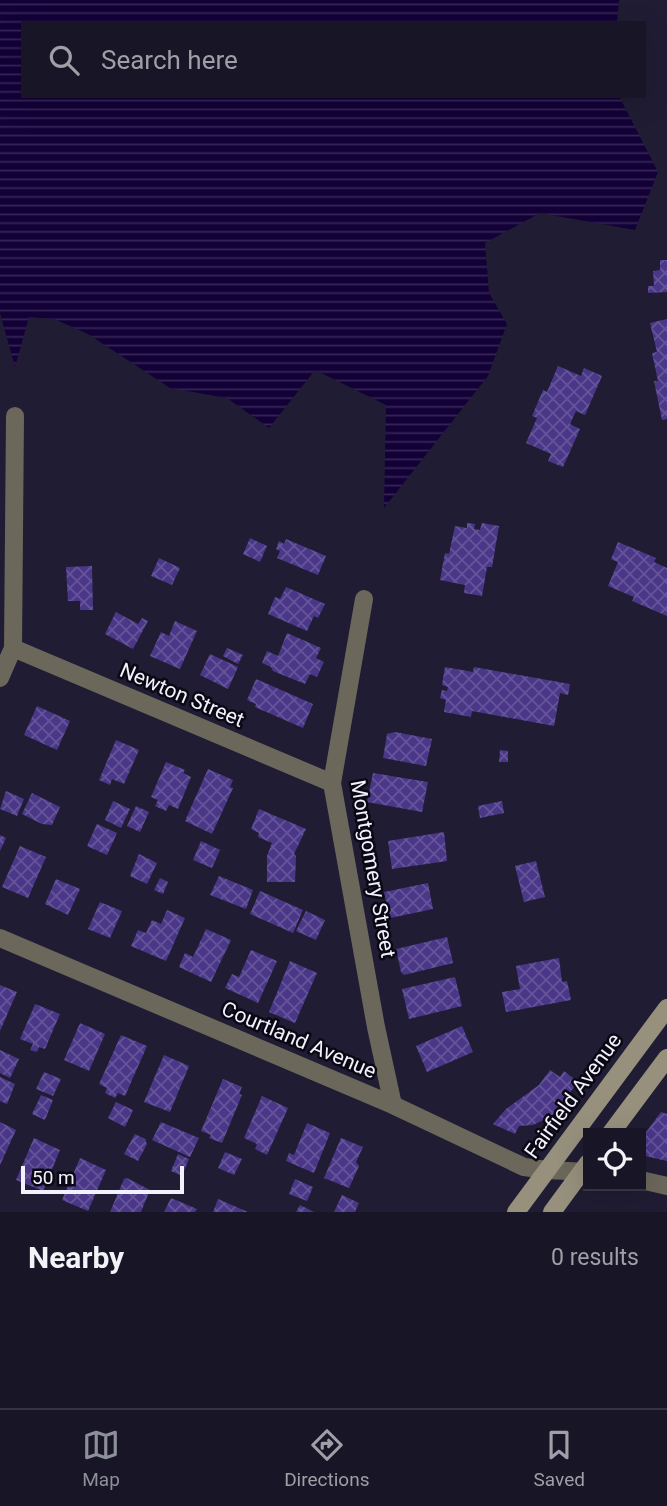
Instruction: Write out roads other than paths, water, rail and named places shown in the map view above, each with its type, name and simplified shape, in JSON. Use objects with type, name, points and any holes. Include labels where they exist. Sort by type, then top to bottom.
[{"type":"main road","name":"Fairfield Avenue","points":[[516,1212],[667,1008]]},
{"type":"main road","points":[[652,1028],[667,1039]]},
{"type":"main road","points":[[615,1128],[667,1058]]},
{"type":"main road","points":[[552,1212],[583,1173]]},
{"type":"street","points":[[0,678],[13,648],[15,416]]},
{"type":"street","name":"Montgomery Street","points":[[364,600],[332,783],[376,1027],[393,1105]]},
{"type":"street","name":"Newton Street","points":[[13,648],[332,783]]},
{"type":"street","name":"Courtland Avenue","points":[[0,938],[393,1105],[524,1167],[547,1170],[583,1169]]},
{"type":"street","points":[[646,1181],[667,1186]]}]
